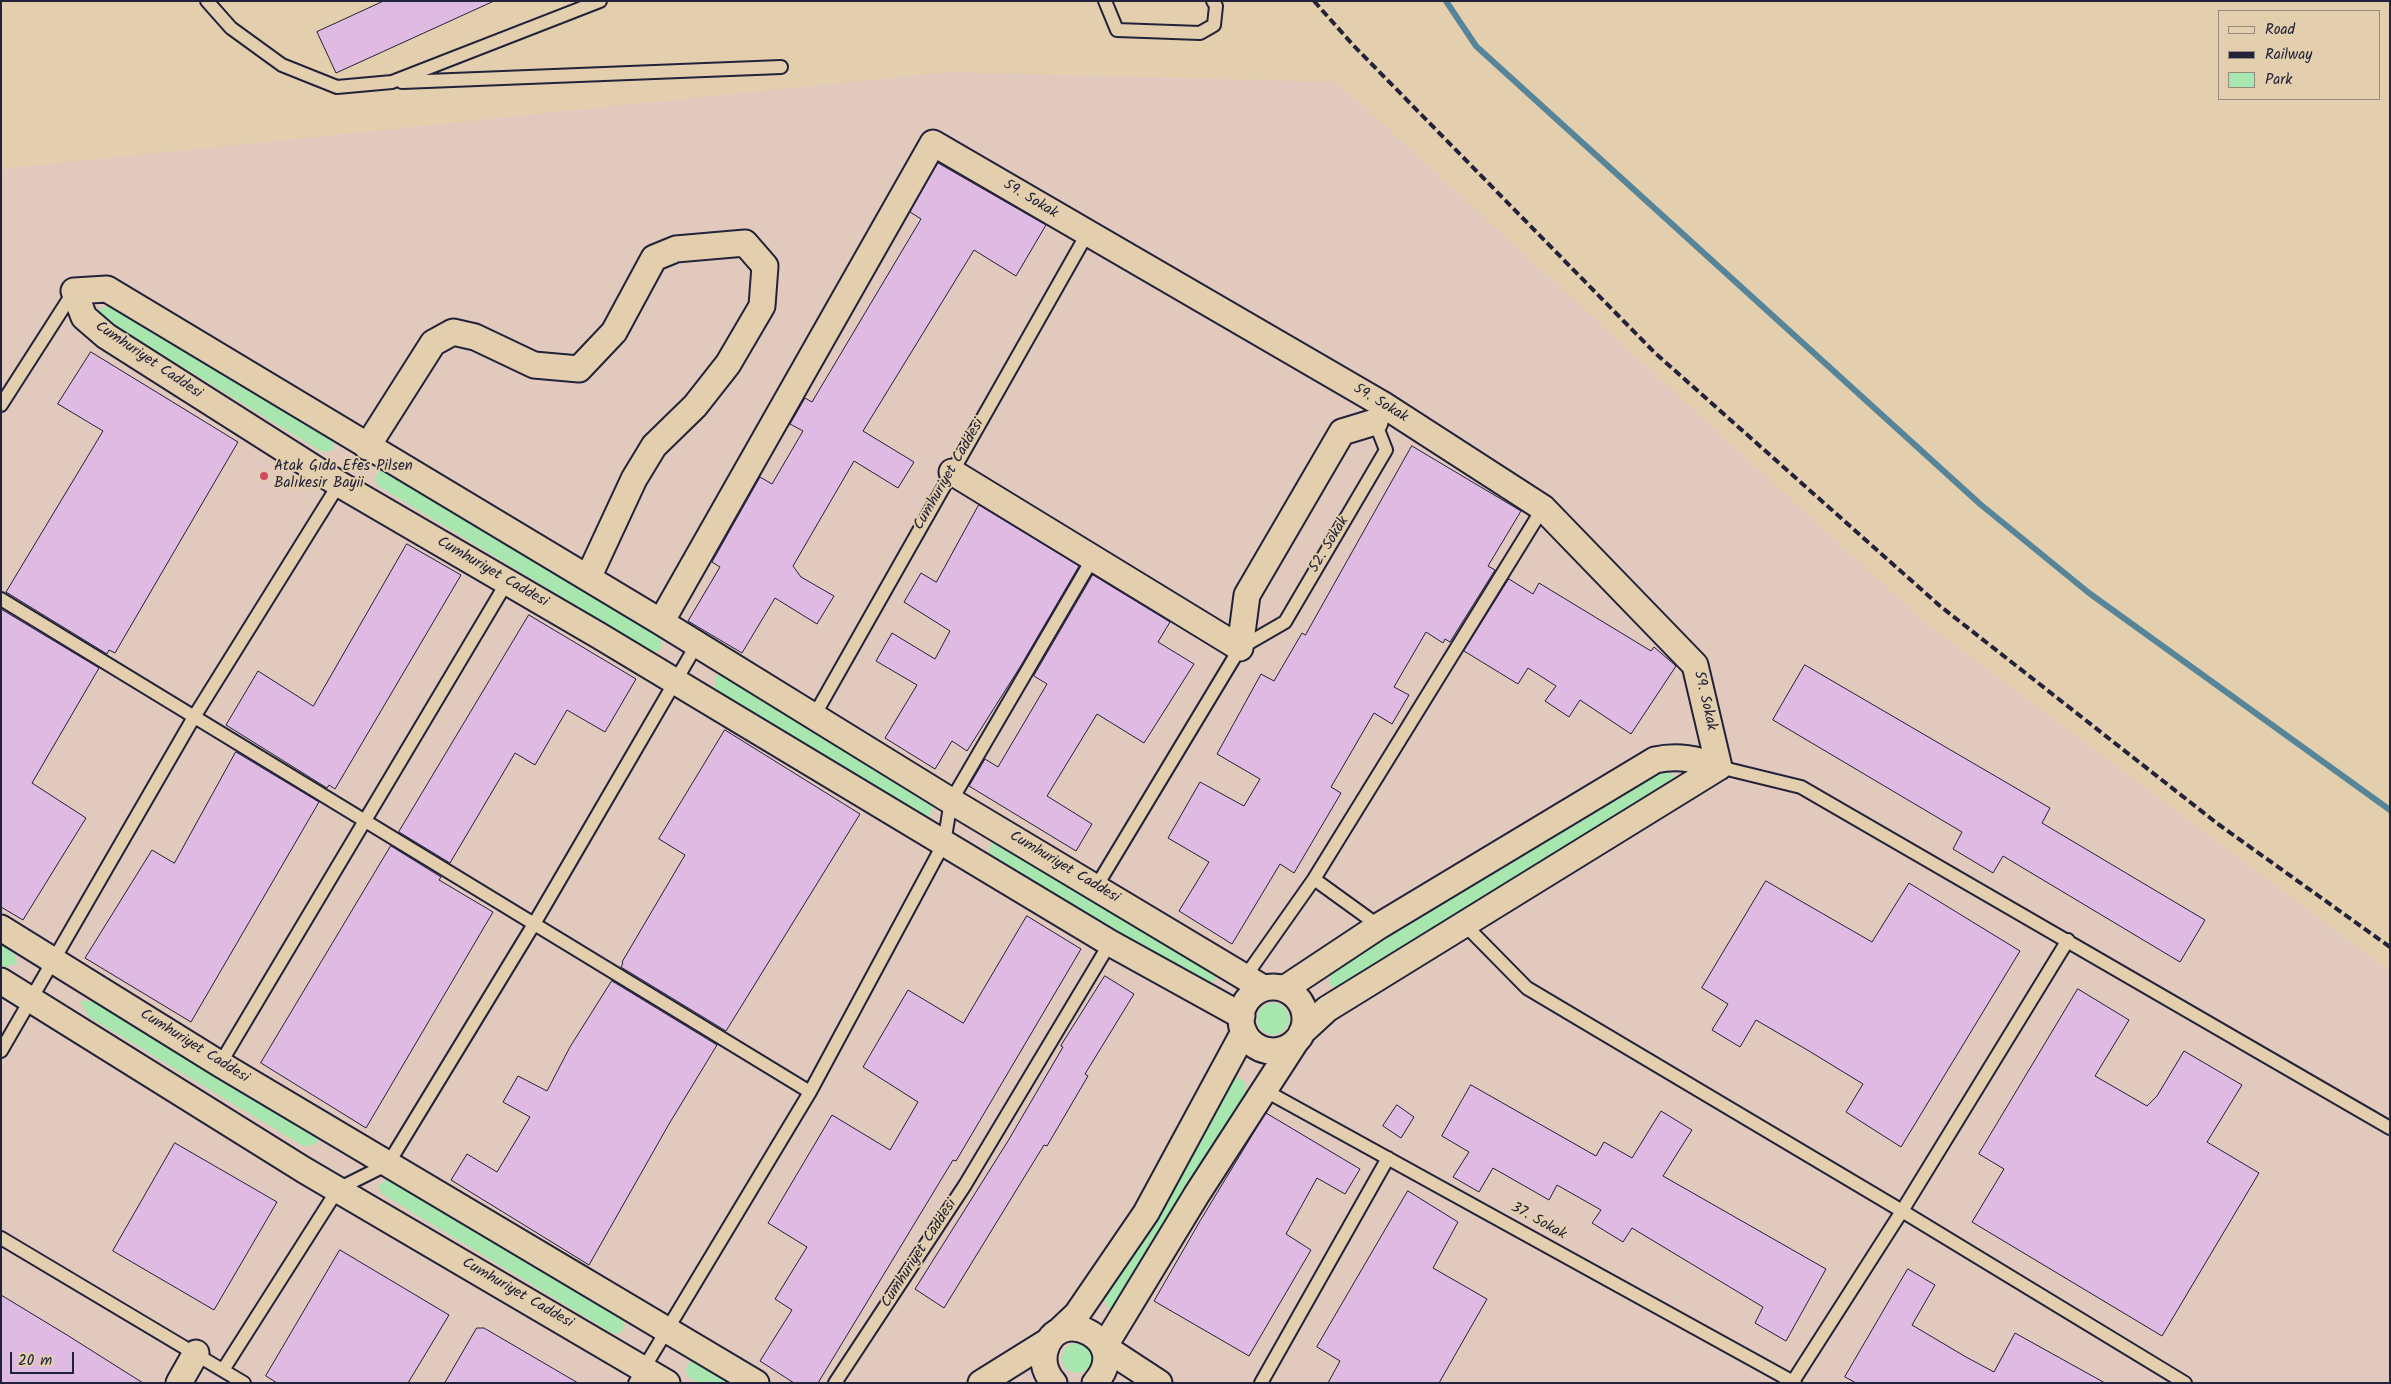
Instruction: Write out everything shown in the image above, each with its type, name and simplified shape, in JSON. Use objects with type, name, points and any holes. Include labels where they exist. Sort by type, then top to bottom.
[{"type":"street","name":"59. Sokak","points":[[661,622],[933,143],[1087,234],[1379,413],[1543,508],[1695,665],[1720,767]]},
{"type":"street","points":[[367,447],[433,343],[453,332],[475,337],[534,365],[579,369],[614,332],[654,258],[676,249],[745,243],[765,266],[762,306],[728,364],[695,406],[654,446],[634,479],[588,578]]},
{"type":"street","name":"Cumhuriyet Caddesi","points":[[1243,1024],[675,681],[339,484],[106,336],[84,317],[74,291],[107,289],[661,622],[951,801],[1264,984]]},
{"type":"street","name":"52. Sokak","points":[[1240,648],[1246,595],[1342,432],[1379,413]]},
{"type":"street","points":[[952,472],[1240,648]]},
{"type":"street","points":[[1054,1383],[1045,1368],[1043,1358],[1054,1336],[1077,1314],[1146,1213],[1243,1024],[1246,1001],[1264,984],[1379,926],[1655,760],[1673,756],[1698,760],[1720,767]]},
{"type":"street","points":[[1095,1383],[1105,1367],[1104,1347],[1197,1194],[1299,1037],[1327,1009],[1720,767]]},
{"type":"street","name":"Cumhuriyet Caddesi","points":[[1,928],[220,1064],[756,1383]]},
{"type":"street","name":"Cumhuriyet Caddesi","points":[[1,981],[639,1376],[667,1383]]},
{"type":"street","points":[[1243,1024],[1258,1047],[1268,1050],[1278,1050],[1299,1037],[1305,1022],[1301,1002],[1294,994],[1264,984]]},
{"type":"street","points":[[981,1383],[1068,1328],[1079,1328],[1098,1338],[1104,1347],[1159,1383]]},
{"type":"street","points":[[179,1383],[196,1353]]},
{"type":"lane","points":[[206,1],[231,28],[282,65],[338,87],[392,82],[780,66]]},
{"type":"lane","points":[[392,82],[600,1]]},
{"type":"lane","points":[[1105,1],[1117,30],[1200,33],[1214,25],[1216,6],[1213,1]]},
{"type":"lane","name":"Cumhuriyet Caddesi","points":[[814,716],[1087,234]]},
{"type":"lane","points":[[1,405],[74,291]]},
{"type":"lane","name":"52. Sokak","points":[[1096,887],[1240,648],[1284,622],[1386,450],[1379,413]]},
{"type":"lane","points":[[1,1052],[194,717],[339,484]]},
{"type":"lane","points":[[1264,984],[1314,879],[1543,508]]},
{"type":"lane","points":[[639,1376],[810,1092],[944,843],[951,801],[1094,558]]},
{"type":"lane","points":[[220,1064],[507,582]]},
{"type":"lane","points":[[1,599],[810,1092]]},
{"type":"lane","points":[[223,1370],[338,1189],[388,1164],[534,924],[697,644]]},
{"type":"lane","points":[[1720,767],[1801,787],[2390,1128]]},
{"type":"lane","points":[[1314,879],[1379,926]]},
{"type":"lane","points":[[1464,924],[1527,988],[1902,1211],[2185,1383]]},
{"type":"lane","points":[[1793,1382],[1902,1211],[2068,940]]},
{"type":"lane","name":"Cumhuriyet Caddesi","points":[[835,1383],[965,1185],[1110,943]]},
{"type":"lane","name":"37. Sokak","points":[[1264,1090],[1793,1382]]},
{"type":"lane","points":[[1261,1383],[1388,1158]]},
{"type":"lane","points":[[1,1238],[244,1383]]},
{"type":"shaded area","points":[[947,72],[1337,82],[1929,626],[2390,972],[2390,1383],[1,1383],[1,169]]},
{"type":"green space","points":[[110,305],[333,439],[333,450],[322,452],[104,319],[99,309]]},
{"type":"green space","points":[[383,469],[660,637],[662,646],[659,651],[653,652],[378,486],[375,479],[377,474]]},
{"type":"green space","points":[[722,673],[933,801],[933,809],[928,817],[922,816],[714,689],[716,676]]},
{"type":"green space","points":[[1666,768],[1677,780],[1337,988],[1330,985],[1329,980],[1333,969],[1608,799]]},
{"type":"green space","points":[[996,839],[1214,970],[1215,978],[1213,982],[1203,984],[993,857],[989,853],[989,846]]},
{"type":"green space","points":[[1,944],[14,952],[17,964],[4,967],[1,965]]},
{"type":"green space","points":[[80,1001],[93,1001],[316,1131],[318,1143],[305,1147],[89,1017]]},
{"type":"green space","points":[[1273,1003],[1279,1004],[1284,1008],[1288,1013],[1288,1025],[1284,1030],[1279,1034],[1273,1035],[1267,1034],[1262,1030],[1258,1025],[1257,1019],[1258,1013],[1262,1008],[1267,1004]]},
{"type":"green space","points":[[1237,1077],[1245,1082],[1246,1092],[1117,1305],[1113,1308],[1108,1308],[1102,1296],[1231,1080]]},
{"type":"green space","points":[[390,1177],[622,1317],[625,1326],[620,1333],[612,1333],[382,1194],[378,1186]]},
{"type":"green space","points":[[1077,1343],[1088,1347],[1092,1358],[1088,1369],[1077,1373],[1066,1369],[1062,1358],[1066,1347]]},
{"type":"green space","points":[[696,1360],[733,1383],[698,1383],[687,1376],[686,1368],[690,1362]]},
{"type":"building","points":[[384,1],[494,1],[336,73],[317,32]]},
{"type":"building","points":[[938,163],[1046,225],[1016,276],[974,250],[863,431],[914,462],[898,488],[854,461],[793,566],[801,577],[834,596],[817,624],[775,598],[742,653],[688,621],[720,567],[712,562],[760,477],[772,484],[803,431],[790,424],[805,398],[812,402],[921,219],[910,212]]},
{"type":"building","points":[[91,352],[238,442],[115,653],[109,650],[107,654],[6,592],[103,431],[58,404]]},
{"type":"building","points":[[1412,446],[1521,511],[1488,566],[1495,570],[1450,642],[1445,639],[1443,643],[1426,632],[1394,687],[1409,695],[1392,724],[1374,713],[1331,787],[1341,793],[1294,873],[1280,864],[1232,944],[1179,911],[1209,862],[1168,838],[1200,782],[1244,806],[1260,779],[1217,754],[1261,674],[1274,681],[1302,633],[1305,635]]},
{"type":"building","points":[[979,505],[1079,566],[1020,667],[967,751],[952,741],[935,769],[885,738],[917,685],[876,661],[892,633],[935,659],[950,631],[904,602],[921,573],[936,582]]},
{"type":"building","points":[[407,544],[461,575],[335,789],[329,785],[327,788],[226,725],[258,671],[313,706]]},
{"type":"building","points":[[1093,575],[1170,622],[1158,642],[1194,664],[1144,743],[1097,714],[1047,796],[1092,824],[1076,851],[969,786],[985,759],[998,767],[1047,684],[1034,676]]},
{"type":"building","points":[[1509,579],[1533,594],[1539,583],[1651,651],[1654,647],[1676,666],[1631,734],[1580,700],[1569,717],[1545,701],[1556,686],[1528,668],[1518,684],[1464,651]]},
{"type":"building","points":[[1,609],[99,668],[32,783],[86,818],[23,920],[1,907]]},
{"type":"building","points":[[529,615],[636,679],[605,732],[567,710],[535,765],[515,753],[450,863],[399,832]]},
{"type":"building","points":[[1805,665],[2050,808],[2042,823],[2205,920],[2180,962],[2003,856],[1993,873],[1953,849],[1962,832],[1773,720]]},
{"type":"building","points":[[725,730],[860,814],[726,1031],[621,967],[622,962],[685,855],[659,839]]},
{"type":"building","points":[[236,752],[319,802],[191,1022],[85,958],[152,850],[174,863]]},
{"type":"building","points":[[391,846],[441,877],[439,880],[493,912],[366,1128],[261,1063]]},
{"type":"building","points":[[1766,881],[1872,942],[1909,883],[2020,951],[1901,1147],[1846,1112],[1863,1084],[1756,1020],[1740,1047],[1712,1030],[1728,1004],[1702,988]]},
{"type":"building","points":[[1027,916],[1081,949],[956,1161],[953,1160],[818,1383],[794,1383],[760,1361],[792,1310],[775,1299],[807,1247],[768,1223],[832,1115],[890,1150],[918,1102],[863,1067],[908,990],[963,1023]]},
{"type":"building","points":[[1105,976],[1134,994],[1085,1074],[1088,1076],[1047,1146],[1044,1145],[944,1308],[915,1289],[1008,1141],[1063,1047],[1061,1046]]},
{"type":"building","points":[[612,981],[717,1045],[669,1124],[589,1265],[451,1180],[467,1154],[497,1172],[530,1117],[503,1102],[518,1076],[547,1091],[570,1047]]},
{"type":"building","points":[[2078,989],[2129,1020],[2095,1076],[2147,1106],[2157,1096],[2184,1051],[2242,1085],[2207,1142],[2259,1173],[2162,1336],[1972,1222],[2004,1169],[1979,1154]]},
{"type":"building","points":[[1471,1085],[1596,1156],[1604,1142],[1632,1158],[1661,1111],[1692,1130],[1663,1176],[1826,1269],[1786,1341],[1755,1323],[1763,1307],[1632,1228],[1623,1242],[1592,1223],[1601,1210],[1557,1185],[1549,1200],[1493,1168],[1479,1192],[1453,1177],[1469,1152],[1442,1136]]},
{"type":"building","points":[[1397,1105],[1414,1117],[1401,1138],[1383,1126]]},
{"type":"building","points":[[1266,1113],[1360,1169],[1345,1194],[1317,1178],[1286,1234],[1311,1250],[1249,1356],[1154,1301]]},
{"type":"building","points":[[175,1143],[277,1202],[214,1310],[113,1251]]},
{"type":"building","points":[[1408,1191],[1458,1222],[1433,1268],[1487,1299],[1439,1383],[1328,1383],[1340,1361],[1317,1347]]},
{"type":"building","points":[[340,1250],[449,1315],[408,1383],[277,1383],[266,1376]]},
{"type":"building","points":[[1908,1269],[1935,1285],[1912,1325],[1966,1357],[1994,1372],[2015,1333],[2105,1383],[1856,1383],[1845,1377]]},
{"type":"building","points":[[1,1295],[67,1335],[143,1383],[1,1383]]},
{"type":"building","points":[[477,1328],[484,1328],[578,1383],[445,1383]]},
{"type":"waterway","points":[[1446,1],[1476,46],[1980,504],[2089,593],[2390,810]]},
{"type":"railway","points":[[1314,1],[1353,45],[1654,352],[1940,606],[2218,824],[2390,947]]},
{"type":"place","name":"Atak Gıda Efes Pilsen Balıkesir Bayii","points":[[264,476]]}]
